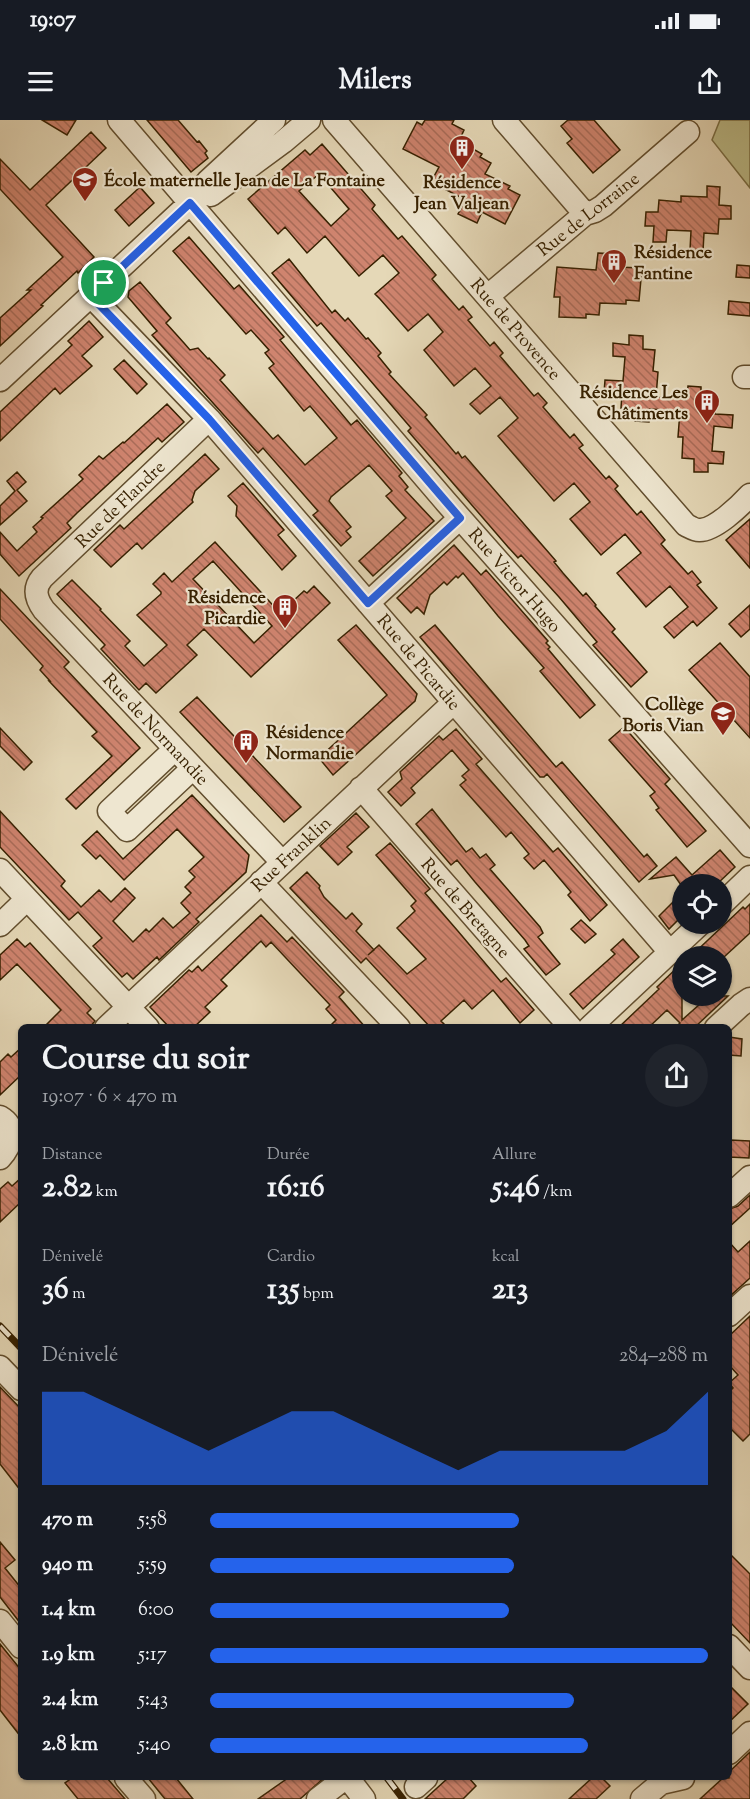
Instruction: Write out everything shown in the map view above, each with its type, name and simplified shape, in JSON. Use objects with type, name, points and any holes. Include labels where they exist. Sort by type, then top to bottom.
[{"type":"street","name":"Rue Victor Hugo","points":[[119,120],[460,518],[750,846]]},
{"type":"street","points":[[0,380],[190,203],[208,181],[274,120]]},
{"type":"street","points":[[190,203],[214,193],[309,120]]},
{"type":"street","name":"Rue de Provence","points":[[334,120],[681,520],[690,527],[702,530],[715,525],[750,495]]},
{"type":"street","points":[[504,120],[585,214]]},
{"type":"street","name":"Rue de Lorraine","points":[[488,296],[585,214],[603,206],[688,132]]},
{"type":"street","name":"Rue de Picardie","points":[[91,296],[209,419],[670,952]]},
{"type":"street","name":"Rue de Flandre","points":[[36,591],[39,582],[46,574],[209,419]]},
{"type":"street","points":[[368,603],[460,518]]},
{"type":"street","name":"Rue de Normandie","points":[[36,591],[44,610],[282,862]]},
{"type":"street","name":"Rue Franklin","points":[[110,1024],[453,703]]},
{"type":"street","points":[[175,749],[109,811],[127,830],[193,768]]},
{"type":"street","name":"Rue de Bretagne","points":[[361,788],[568,1024]]},
{"type":"street","points":[[0,870],[145,1024]]},
{"type":"street","points":[[732,894],[750,877]]},
{"type":"street","points":[[261,882],[395,1024]]},
{"type":"street","points":[[0,925],[27,899]]},
{"type":"street","points":[[593,1024],[689,934]]},
{"type":"street","points":[[720,1024],[736,1008],[750,999]]},
{"type":"street","points":[[0,1158],[9,1146],[11,1138],[9,1114]]},
{"type":"street","points":[[732,1193],[750,1177]]},
{"type":"street","points":[[732,1312],[750,1296]]},
{"type":"street","points":[[0,1367],[18,1386]]},
{"type":"street","points":[[0,1621],[18,1643]]},
{"type":"street","points":[[732,1649],[748,1663]]},
{"type":"street","points":[[732,1750],[750,1733]]},
{"type":"street","points":[[128,1780],[144,1799]]},
{"type":"street","points":[[318,1799],[343,1780]]},
{"type":"street","points":[[348,1780],[364,1799]]},
{"type":"street","points":[[642,1799],[661,1783],[674,1780]]},
{"type":"green space","points":[[720,120],[750,120],[750,188],[712,140]]},
{"type":"building","points":[[42,120],[76,120],[67,135]]},
{"type":"building","points":[[147,120],[178,120],[207,151],[205,153],[208,158],[191,172]]},
{"type":"building","name":"Résidence Jean Valjean","points":[[425,120],[454,120],[452,124],[464,130],[459,141],[482,154],[480,157],[491,163],[485,174],[510,186],[508,189],[520,195],[505,224],[482,212],[477,223],[458,214],[466,200],[431,182],[439,167],[403,149],[417,122],[422,125]]},
{"type":"building","points":[[568,120],[594,120],[620,150],[593,173],[567,143],[572,139],[561,126]]},
{"type":"building","points":[[91,132],[106,148],[46,205],[94,257],[0,346],[0,318],[63,257],[0,189],[0,159],[30,190]]},
{"type":"building","points":[[322,144],[375,205],[372,209],[398,239],[402,236],[436,275],[432,279],[459,310],[463,306],[472,317],[468,320],[490,346],[494,342],[503,353],[500,356],[534,396],[538,393],[547,403],[543,407],[570,438],[574,434],[583,445],[579,448],[606,479],[609,476],[618,486],[615,489],[637,515],[641,511],[665,540],[661,544],[688,574],[692,571],[701,582],[697,585],[717,608],[697,626],[693,621],[674,638],[664,627],[688,607],[670,586],[646,607],[617,573],[641,553],[625,534],[601,555],[570,519],[590,502],[574,483],[554,501],[498,436],[518,418],[500,397],[480,414],[470,404],[491,386],[475,368],[454,386],[424,350],[443,332],[428,314],[408,331],[375,294],[399,273],[383,255],[359,276],[325,236],[307,253],[285,227],[278,234],[248,199],[305,150],[310,155]],"holes":[[[319,174],[349,209],[331,226],[299,191]]]},
{"type":"building","points":[[707,186],[720,187],[719,205],[731,206],[731,219],[719,219],[718,234],[704,233],[703,251],[690,250],[691,231],[667,230],[666,242],[653,242],[654,226],[645,226],[646,212],[658,212],[659,200],[681,202],[681,196],[707,197]]},
{"type":"building","points":[[140,187],[154,203],[129,226],[115,210]]},
{"type":"building","points":[[189,237],[234,289],[239,285],[284,337],[280,340],[351,425],[357,420],[402,473],[399,476],[408,487],[405,490],[434,521],[373,576],[359,561],[406,518],[386,496],[392,491],[369,465],[331,497],[329,501],[351,527],[346,531],[351,537],[341,546],[313,515],[318,511],[263,448],[258,453],[152,335],[157,331],[128,297],[129,291],[140,282],[171,318],[166,323],[190,350],[198,348],[209,358],[225,375],[220,380],[245,408],[273,439],[278,435],[305,465],[337,438],[310,406],[304,411],[269,368],[274,364],[265,353],[269,350],[251,330],[246,334],[173,251]]},
{"type":"building","name":"Résidence Fantine","points":[[598,253],[617,254],[616,267],[642,268],[639,301],[626,300],[626,304],[600,303],[599,315],[586,314],[586,318],[559,317],[560,297],[554,297],[557,267],[596,270]]},
{"type":"building","points":[[289,259],[332,313],[335,310],[345,321],[348,318],[366,339],[368,338],[381,353],[378,356],[391,372],[389,374],[427,415],[425,417],[456,454],[458,452],[462,458],[465,456],[556,561],[554,562],[583,596],[586,593],[596,605],[615,629],[612,632],[647,672],[631,687],[593,645],[597,642],[559,597],[521,555],[518,558],[508,547],[408,431],[411,428],[321,323],[317,326],[272,273]]},
{"type":"building","points":[[737,265],[750,266],[750,278],[736,277]]},
{"type":"building","points":[[729,301],[750,303],[750,316],[728,314]]},
{"type":"building","points":[[89,321],[103,337],[82,356],[92,366],[60,394],[55,388],[0,441],[0,412],[72,345],[68,341]]},
{"type":"building","points":[[629,335],[643,336],[643,349],[655,350],[653,371],[658,372],[656,397],[687,399],[688,386],[701,387],[701,399],[716,400],[715,414],[733,415],[732,428],[714,426],[712,451],[724,452],[723,464],[708,463],[708,472],[694,472],[694,459],[682,458],[683,437],[678,437],[680,411],[650,409],[649,422],[635,421],[636,409],[621,408],[622,394],[604,393],[605,380],[623,381],[625,357],[613,356],[613,343],[629,345]]},
{"type":"building","points":[[124,360],[147,384],[137,394],[114,369]]},
{"type":"building","points":[[167,404],[184,422],[162,442],[158,438],[77,513],[67,523],[71,528],[19,576],[0,554],[0,532],[17,551],[37,532],[33,527],[43,518],[41,517],[83,479],[79,475],[99,456],[103,459],[124,443]]},
{"type":"building","points":[[205,454],[219,469],[195,491],[193,502],[142,549],[137,543],[111,567],[94,550],[120,525],[124,529]]},
{"type":"building","points":[[17,472],[26,482],[17,490],[27,501],[0,525],[0,506],[15,491],[7,481]]},
{"type":"building","points":[[243,483],[284,530],[278,535],[296,556],[282,570],[236,516],[237,506],[228,496]]},
{"type":"building","points":[[750,519],[750,568],[726,540]]},
{"type":"building","points":[[215,542],[280,613],[304,591],[307,593],[314,586],[330,603],[251,677],[204,629],[187,645],[197,655],[156,693],[146,683],[139,690],[101,649],[105,645],[57,594],[72,580],[130,641],[125,646],[144,666],[167,645],[137,615],[161,594],[153,584],[164,573],[172,582]],"holes":[[[213,561],[272,626],[254,643],[193,579]]]},
{"type":"building","points":[[454,545],[481,575],[486,570],[548,641],[546,643],[550,647],[548,649],[595,705],[580,718],[540,671],[544,668],[463,573],[447,585],[444,582],[430,595],[424,614],[417,607],[411,613],[397,598]]},
{"type":"building","points":[[0,589],[69,662],[64,667],[140,748],[76,809],[66,799],[112,756],[92,736],[97,732],[49,681],[40,670],[43,666],[0,619]]},
{"type":"building","points":[[750,605],[750,629],[741,637],[729,624]]},
{"type":"building","points":[[356,625],[417,694],[415,701],[333,775],[319,758],[387,695],[338,640]]},
{"type":"building","points":[[435,625],[556,767],[562,762],[644,857],[647,854],[657,866],[639,882],[547,774],[540,777],[420,637]]},
{"type":"building","points":[[720,643],[750,677],[750,738],[689,670]]},
{"type":"building","name":"Résidence Normandie","points":[[197,697],[301,807],[284,822],[180,712]]},
{"type":"building","points":[[624,727],[670,779],[665,784],[706,831],[687,847],[656,810],[659,808],[650,796],[655,792],[609,740]]},
{"type":"building","points":[[0,728],[32,762],[24,770],[0,746]]},
{"type":"building","points":[[456,729],[482,759],[476,764],[553,852],[558,848],[607,905],[590,921],[568,895],[571,892],[544,860],[534,869],[524,858],[529,854],[511,832],[506,837],[460,785],[466,780],[462,776],[469,770],[452,750],[411,788],[415,793],[401,806],[388,792],[402,779],[400,772],[439,736],[443,740]]},
{"type":"building","points":[[192,795],[249,855],[246,872],[196,919],[199,922],[159,960],[157,957],[133,979],[127,973],[122,977],[93,946],[102,938],[78,912],[69,920],[0,847],[0,811],[65,881],[61,886],[81,907],[99,890],[111,902],[125,888],[135,898],[113,921],[133,942],[146,929],[149,932],[163,918],[173,928],[190,913],[181,903],[191,893],[185,887],[195,877],[189,871],[204,857],[177,829],[124,880],[100,855],[96,859],[82,845],[97,831],[123,859]]},
{"type":"building","points":[[432,809],[466,852],[472,848],[480,858],[486,854],[495,865],[490,869],[540,927],[543,933],[538,937],[560,964],[546,975],[524,949],[529,946],[525,940],[457,860],[451,865],[416,824]]},
{"type":"building","points":[[356,813],[369,827],[347,847],[352,852],[338,865],[320,846]]},
{"type":"building","points":[[390,843],[430,889],[425,893],[501,982],[506,978],[534,1010],[520,1023],[493,990],[472,1009],[464,1000],[441,1021],[444,1024],[427,1024],[366,958],[361,963],[290,888],[307,872],[320,886],[324,897],[346,919],[352,913],[362,924],[356,931],[374,950],[379,945],[407,974],[426,959],[397,928],[415,911],[411,906],[416,901],[376,855]]},
{"type":"building","points":[[720,850],[735,867],[728,874],[693,874]]},
{"type":"building","points":[[676,857],[691,874],[672,874],[650,879]]},
{"type":"building","points":[[672,903],[672,926],[669,929],[659,916]]},
{"type":"building","points":[[750,904],[750,933],[732,950],[732,946],[702,946],[714,934],[732,934],[732,917],[743,907],[745,909]]},
{"type":"building","points":[[261,915],[287,942],[292,937],[344,992],[339,997],[363,1024],[332,1024],[336,1020],[326,1009],[330,1005],[271,942],[266,947],[261,941],[221,980],[227,986],[205,1007],[210,1012],[197,1024],[166,1024],[150,1007],[189,970],[192,972],[198,966],[202,971]]},
{"type":"building","points":[[581,920],[596,934],[585,943],[571,929]]},
{"type":"building","points":[[17,939],[25,947],[30,943],[91,1009],[87,1013],[95,1021],[92,1024],[47,1024],[61,1010],[17,964],[0,980],[0,955]]},
{"type":"building","points":[[623,939],[639,957],[583,1009],[570,994],[615,954],[611,950]]},
{"type":"building","points":[[672,973],[672,1006],[682,1006],[682,1020],[698,1006],[717,1006],[698,1024],[679,1024],[667,1010],[652,1024],[622,1024],[659,989],[657,987]]},
{"type":"building","points":[[732,1037],[742,1039],[741,1056],[732,1055]]},
{"type":"building","points":[[18,1051],[18,1078],[0,1095],[0,1062],[8,1054],[11,1057]]},
{"type":"building","points":[[732,1140],[750,1141],[749,1158],[732,1157]]},
{"type":"building","points":[[18,1181],[18,1205],[0,1222],[0,1189],[8,1182],[12,1186]]},
{"type":"building","points":[[750,1195],[750,1208],[732,1224],[732,1208],[738,1206]]},
{"type":"building","points":[[750,1241],[750,1278],[732,1294],[732,1245],[738,1252]]},
{"type":"building","points":[[750,1316],[750,1434],[743,1441],[732,1430],[732,1380],[738,1375],[732,1368],[732,1333]]},
{"type":"building","points":[[0,1387],[18,1406],[18,1487],[0,1464]]},
{"type":"building","points":[[0,1542],[15,1560],[5,1568],[18,1584],[18,1620],[0,1597]]},
{"type":"building","points":[[732,1556],[750,1574],[750,1643],[732,1624]]},
{"type":"building","points":[[0,1644],[18,1666],[18,1733],[0,1710]]},
{"type":"building","points":[[732,1688],[748,1704],[732,1719]]},
{"type":"building","points":[[750,1752],[750,1799],[700,1799],[721,1780],[732,1780],[732,1769]]},
{"type":"building","points":[[69,1780],[109,1780],[125,1799],[78,1799],[65,1783]]},
{"type":"building","points":[[150,1780],[178,1780],[193,1799],[165,1799]]},
{"type":"building","points":[[285,1780],[322,1780],[300,1799],[258,1799]]},
{"type":"building","points":[[446,1780],[471,1780],[476,1786],[463,1799],[425,1799]]},
{"type":"building","points":[[590,1780],[604,1780],[610,1786],[596,1799],[569,1799]]},
{"type":"railway","points":[[0,1326],[18,1345]]},
{"type":"railway","points":[[389,1780],[403,1799]]},
{"type":"place","name":"Résidence Jean Valjean","points":[[462,171]]},
{"type":"place","name":"École maternelle Jean de La Fontaine","points":[[85,203]]},
{"type":"place","name":"Résidence Fantine","points":[[614,285]]},
{"type":"place","name":"Résidence Les Châtiments","points":[[707,425]]},
{"type":"place","name":"Résidence Picardie","points":[[285,630]]},
{"type":"place","name":"Collège Boris Vian","points":[[723,737]]},
{"type":"place","name":"Résidence Normandie","points":[[246,765]]},
{"type":"route","points":[[190,203],[460,518],[368,603],[209,419],[91,296],[104,283],[190,203]]}]
